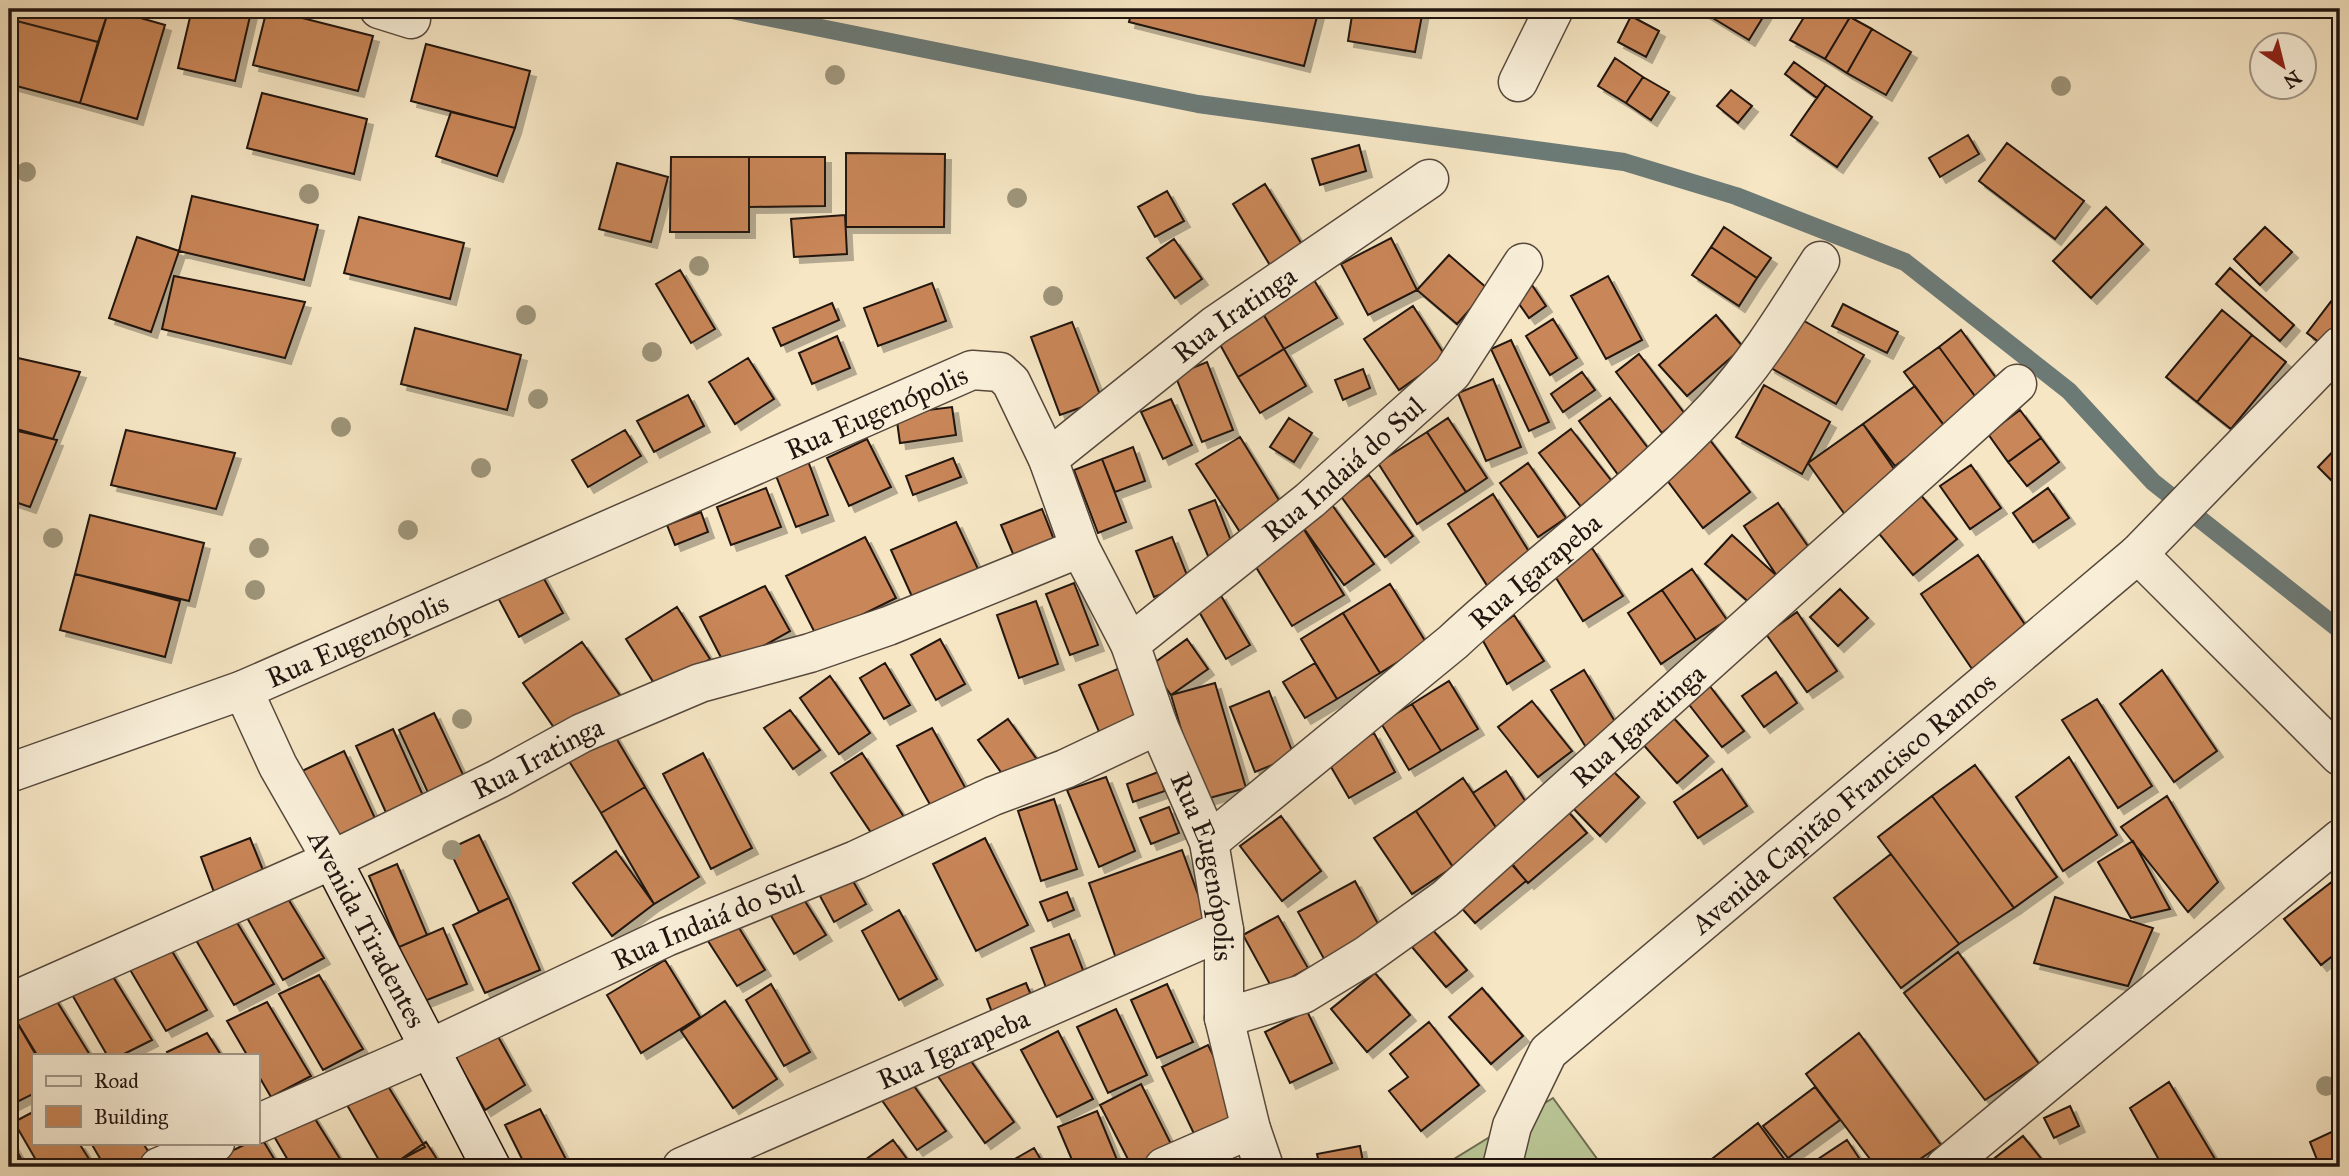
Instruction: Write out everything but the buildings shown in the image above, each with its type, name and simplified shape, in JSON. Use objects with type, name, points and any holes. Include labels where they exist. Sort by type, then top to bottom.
[{"type":"street","points":[[1518,82],[1554,9]]},
{"type":"street","name":"Rua Iratinga","points":[[1048,459],[1214,326],[1429,179]]},
{"type":"street","name":"Rua Igarapeba","points":[[1209,842],[1454,642],[1490,608],[1632,491],[1716,407],[1768,342],[1820,261]]},
{"type":"street","name":"Rua Indaiá do Sul","points":[[1130,644],[1310,500],[1452,373],[1523,263]]},
{"type":"street","name":"Avenida Capitão Francisco Ramos","points":[[1502,1167],[1512,1126],[1548,1052],[2138,554],[2340,346]]},
{"type":"street","name":"Rua Eugenópolis","points":[[9,773],[243,690],[972,370],[1000,372],[1011,382],[1048,459],[1080,548],[1130,644],[1158,725],[1209,842],[1224,930],[1224,1018],[1251,1129],[1264,1167]]},
{"type":"street","name":"Rua Igaratinga","points":[[1224,1018],[1303,994],[1367,955],[1445,899],[2017,384]]},
{"type":"street","name":"Rua Iratinga","points":[[9,1003],[332,860],[498,779],[582,733],[700,683],[836,644],[1080,548]]},
{"type":"street","points":[[2138,554],[2340,756]]},
{"type":"street","name":"Avenida Tiradentes","points":[[243,690],[278,766],[332,860],[492,1167]]},
{"type":"street","name":"Rua Indaiá do Sul","points":[[259,1123],[431,1048],[666,937],[856,860],[993,796],[1065,769],[1158,725]]},
{"type":"street","points":[[1945,1167],[2340,839]]},
{"type":"street","name":"Rua Igarapeba","points":[[682,1167],[1224,930]]},
{"type":"street","points":[[1164,1167],[1251,1129]]},
{"type":"street","points":[[159,1167],[213,1144]]},
{"type":"green space","points":[[1553,1098],[1603,1167],[1441,1167]]},
{"type":"waterway","points":[[727,9],[1198,104],[1624,162],[1736,196],[1905,262],[2069,391],[2153,482],[2340,630]]}]
